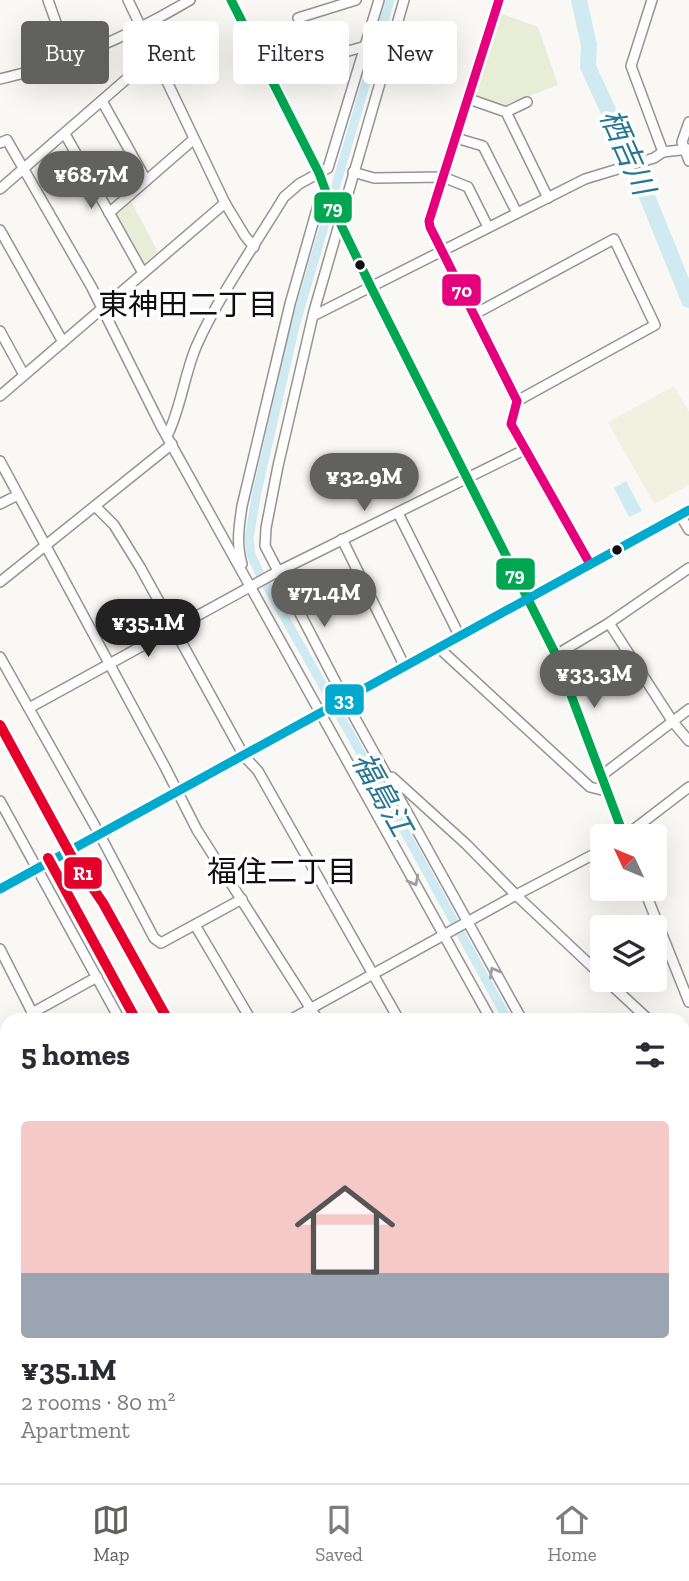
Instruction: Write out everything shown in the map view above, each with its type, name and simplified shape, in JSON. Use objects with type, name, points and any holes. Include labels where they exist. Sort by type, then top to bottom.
[{"type":"street","points":[[48,0],[55,21]]},
{"type":"street","points":[[128,0],[137,21]]},
{"type":"street","points":[[152,21],[190,0]]},
{"type":"street","points":[[231,0],[319,173],[327,196],[371,287],[556,655],[620,824]]},
{"type":"street","points":[[298,18],[356,0]]},
{"type":"street","points":[[369,0],[372,8],[377,5]]},
{"type":"street","points":[[404,0],[313,316],[264,537],[274,574],[343,702],[383,769],[465,924],[518,1013]]},
{"type":"street","points":[[499,0],[429,221],[441,251],[517,401],[511,424],[590,564]]},
{"type":"street","points":[[652,0],[631,66],[663,152]]},
{"type":"street","points":[[168,435],[186,374],[207,324],[288,192],[328,169],[363,56]]},
{"type":"street","points":[[0,79],[21,73]]},
{"type":"street","points":[[0,189],[123,82]]},
{"type":"street","points":[[167,84],[225,203],[254,247]]},
{"type":"street","points":[[468,99],[506,111],[527,102]]},
{"type":"street","points":[[102,101],[146,180]]},
{"type":"street","points":[[506,111],[548,198]]},
{"type":"street","points":[[689,122],[682,142],[687,149],[689,161]]},
{"type":"street","points":[[65,134],[143,273]]},
{"type":"street","points":[[456,138],[483,146],[516,213]]},
{"type":"street","points":[[109,213],[194,139]]},
{"type":"street","points":[[0,143],[7,140],[103,309],[161,426],[245,576],[253,585],[487,1013]]},
{"type":"street","points":[[313,316],[597,175],[654,158],[663,152],[687,149]]},
{"type":"street","points":[[353,172],[374,177],[443,177],[468,187],[488,228]]},
{"type":"street","points":[[245,576],[238,546],[242,506],[289,304],[319,202],[327,196]]},
{"type":"street","points":[[0,396],[225,203]]},
{"type":"street","points":[[0,230],[63,342]]},
{"type":"street","points":[[474,315],[614,239],[655,325],[517,401]]},
{"type":"street","points":[[0,331],[24,375]]},
{"type":"street","points":[[0,582],[96,508],[172,444]]},
{"type":"street","points":[[29,708],[274,574],[524,450]]},
{"type":"street","points":[[0,461],[197,830],[314,1013]]},
{"type":"street","points":[[0,504],[18,495]]},
{"type":"street","points":[[96,508],[114,524],[244,756],[258,771],[395,1013]]},
{"type":"street","points":[[0,889],[689,510]]},
{"type":"street","points":[[398,513],[460,636]]},
{"type":"street","points":[[680,515],[689,530]]},
{"type":"street","points":[[342,539],[405,667]]},
{"type":"street","points":[[556,655],[609,624],[689,568]]},
{"type":"street","points":[[609,624],[673,722],[689,741]]},
{"type":"street","points":[[439,648],[590,787],[606,791]]},
{"type":"street","points":[[0,657],[100,835],[154,938],[162,943],[242,899]]},
{"type":"street","points":[[601,776],[689,709]]},
{"type":"street","points":[[383,769],[466,844],[590,965]]},
{"type":"street","points":[[641,824],[689,787]]},
{"type":"street","points":[[0,801],[116,1013]]},
{"type":"street","points":[[303,1013],[590,856]]},
{"type":"street","points":[[649,901],[689,1002]]},
{"type":"street","points":[[195,925],[247,1013]]},
{"type":"street","points":[[0,949],[32,1013]]},
{"type":"street","points":[[40,1013],[97,977]]},
{"type":"street","points":[[619,992],[641,1013]]},
{"type":"green space","points":[[500,13],[538,27],[558,85],[503,106],[476,99],[474,93]]},
{"type":"green space","points":[[131,201],[158,252],[144,264],[115,214]]},
{"type":"green space","points":[[674,386],[689,412],[689,485],[654,504],[608,422]]},
{"type":"water","points":[[626,481],[642,511],[629,517],[614,488]]},
{"type":"waterway","name":"福島江","points":[[390,0],[295,326],[249,538],[251,555],[259,572],[504,1013]]},
{"type":"waterway","name":"栖吉川","points":[[579,0],[589,45],[588,67],[640,179],[689,300]]},
{"type":"transit line","name":"79","points":[[231,0],[319,173],[329,200],[371,287],[556,655],[619,824]]},
{"type":"transit line","name":"70","points":[[499,0],[429,221],[517,401],[511,424],[590,564]]},
{"type":"transit line","name":"33","points":[[0,889],[689,510]]},
{"type":"transit line","name":"R1","points":[[0,725],[73,859],[103,903],[164,1013]]},
{"type":"transit line","name":"R1","points":[[48,858],[132,1013]]},
{"type":"district","name":"東神田二丁目","points":[[188,305]]},
{"type":"district","name":"福住二丁目","points":[[282,872]]}]
